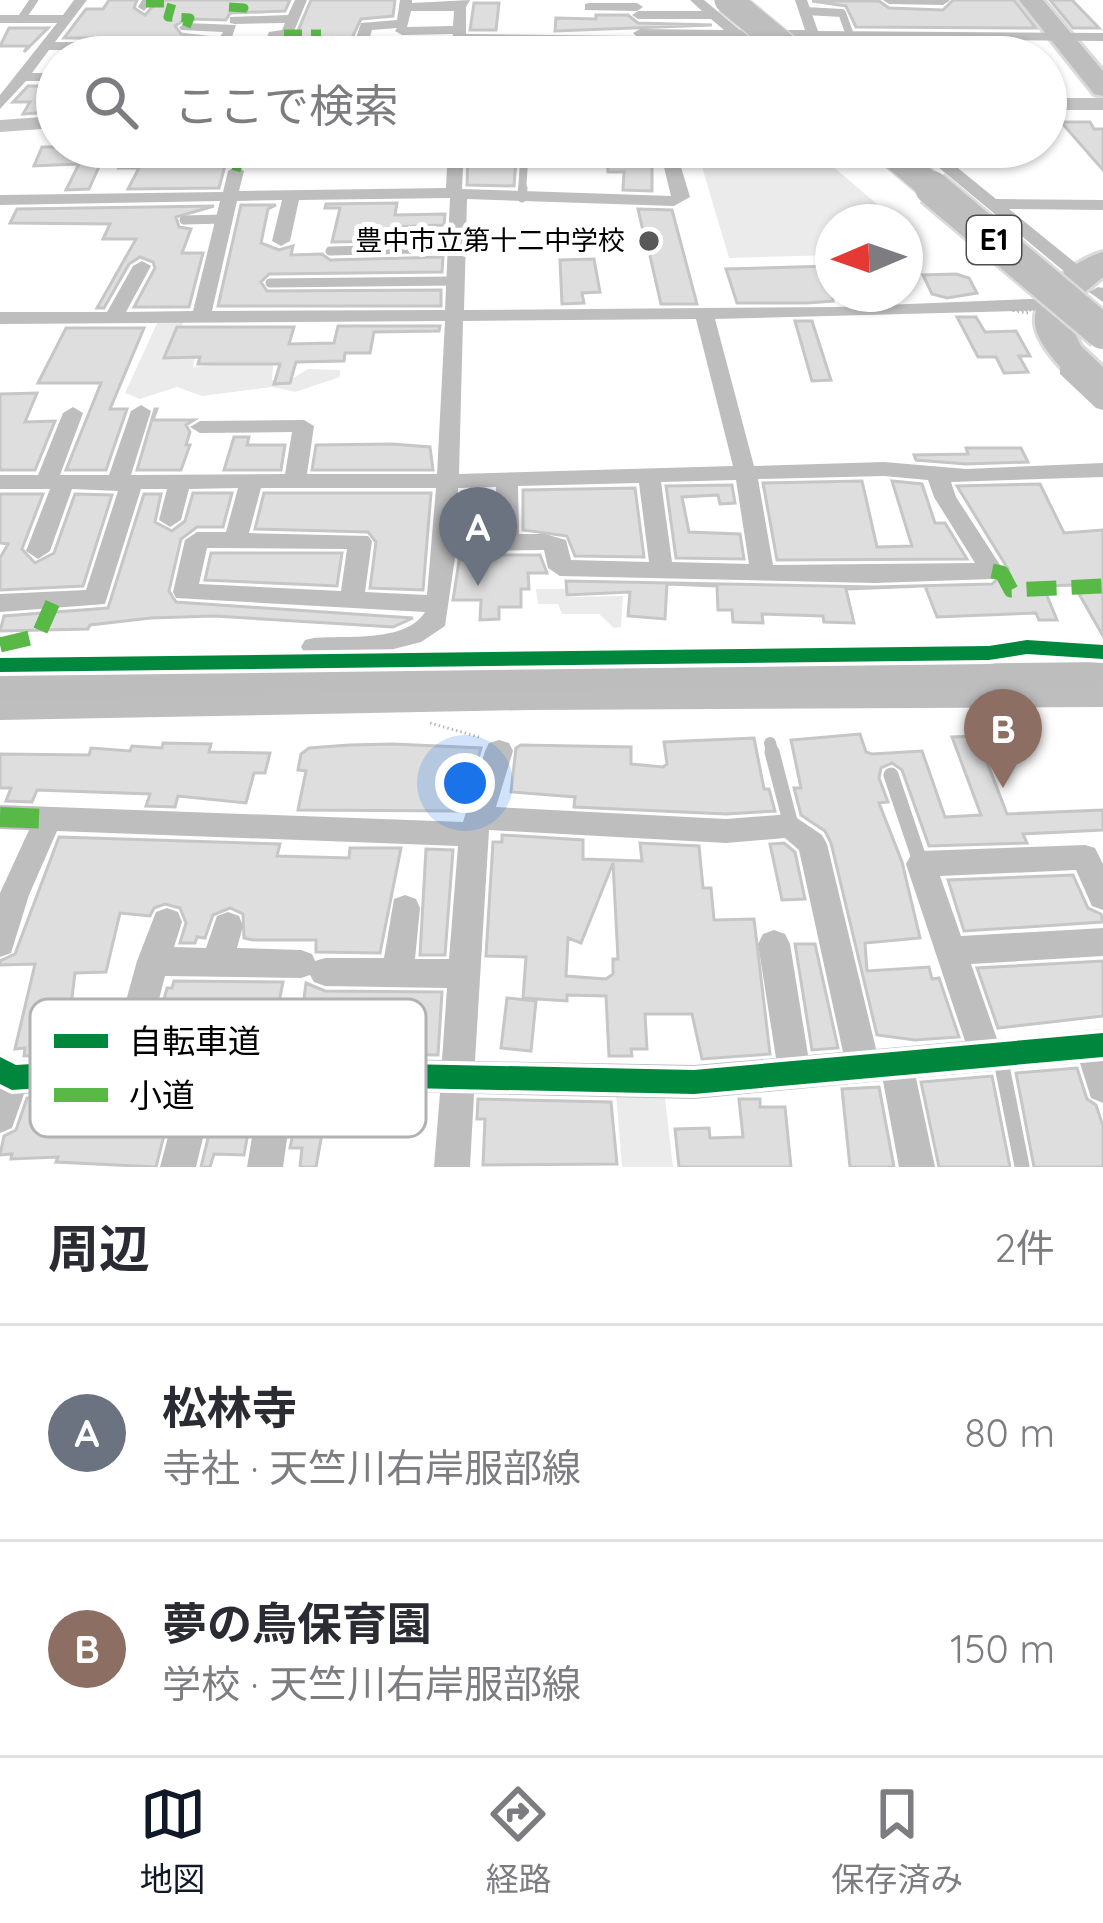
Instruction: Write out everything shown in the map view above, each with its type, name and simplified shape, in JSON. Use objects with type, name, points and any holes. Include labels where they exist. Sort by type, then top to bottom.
[{"type":"highway","points":[[1031,0],[1061,36]]},
{"type":"highway","points":[[717,5],[765,36]]},
{"type":"highway","points":[[717,5],[765,36]]},
{"type":"highway","points":[[1067,43],[1103,88]]},
{"type":"highway","name":"E1","points":[[909,168],[1103,332]]},
{"type":"highway","name":"E1","points":[[935,168],[1099,287]]},
{"type":"highway","points":[[1099,287],[1040,309],[1055,338],[1103,387]]},
{"type":"highway","points":[[1099,287],[1072,322],[1078,345],[1103,368]]},
{"type":"street","points":[[55,36],[81,0]]},
{"type":"street","points":[[274,36],[287,33],[301,0]]},
{"type":"street","points":[[637,6],[696,0],[717,5],[740,36]]},
{"type":"street","points":[[739,0],[771,36]]},
{"type":"street","points":[[889,0],[943,2]]},
{"type":"street","points":[[913,0],[929,36]]},
{"type":"street","points":[[0,4],[32,2]]},
{"type":"street","points":[[363,36],[367,26],[403,24],[405,4],[462,4],[460,36]]},
{"type":"street","points":[[589,7],[717,5]]},
{"type":"street","points":[[637,6],[641,36]]},
{"type":"street","points":[[803,6],[812,34]]},
{"type":"street","points":[[186,27],[233,13],[292,19]]},
{"type":"street","points":[[975,17],[982,36]]},
{"type":"street","points":[[0,19],[67,19]]},
{"type":"street","points":[[402,31],[424,36]]},
{"type":"street","points":[[714,36],[747,36]]},
{"type":"street","points":[[806,36],[867,36]]},
{"type":"street","points":[[1067,38],[1103,37]]},
{"type":"street","points":[[0,105],[36,62]]},
{"type":"street","points":[[24,77],[36,77]]},
{"type":"street","points":[[1067,104],[1103,104]]},
{"type":"street","points":[[0,125],[36,123]]},
{"type":"street","points":[[246,660],[410,635],[428,630],[436,620],[445,543],[457,241],[455,168]]},
{"type":"street","points":[[0,219],[8,200],[458,195],[674,201],[682,197],[673,168]]},
{"type":"street","points":[[890,168],[1040,309],[1048,342],[1068,371],[1103,404]]},
{"type":"street","points":[[948,168],[1099,287]]},
{"type":"street","points":[[201,317],[236,171]]},
{"type":"street","points":[[281,241],[292,195]]},
{"type":"street","points":[[992,204],[1103,205]]},
{"type":"street","points":[[112,319],[142,266]]},
{"type":"street","points":[[0,318],[1040,309]]},
{"type":"street","points":[[704,315],[755,509],[762,574]]},
{"type":"street","points":[[0,603],[96,598],[141,411]]},
{"type":"street","points":[[38,551],[74,413]]},
{"type":"street","points":[[200,427],[304,426],[295,483]]},
{"type":"street","points":[[0,482],[447,481],[884,469],[1101,473]]},
{"type":"street","points":[[445,543],[557,546],[560,568],[661,567],[762,574],[992,571],[945,497],[937,473]]},
{"type":"street","points":[[649,476],[661,567]]},
{"type":"street","points":[[507,479],[507,542]]},
{"type":"street","points":[[236,540],[251,483]]},
{"type":"street","points":[[170,520],[179,484]]},
{"type":"street","points":[[352,598],[360,541],[197,540],[185,592],[439,604]]},
{"type":"street","points":[[0,665],[944,654],[1027,647],[1103,652]]},
{"type":"street","points":[[0,710],[1103,697]]},
{"type":"street","points":[[452,1167],[475,826],[499,752]]},
{"type":"street","points":[[0,817],[726,831],[791,826],[812,844],[879,1065],[917,1167]]},
{"type":"street","points":[[0,943],[7,895],[48,819]]},
{"type":"street","points":[[992,1052],[950,951],[921,864],[1085,857],[1103,897]]},
{"type":"street","points":[[398,973],[405,908]]},
{"type":"street","points":[[143,999],[167,922]]},
{"type":"street","points":[[216,965],[228,926]]},
{"type":"street","points":[[950,951],[1103,942]]},
{"type":"street","points":[[774,944],[795,1075]]},
{"type":"street","points":[[153,961],[464,974]]},
{"type":"street","points":[[426,1075],[694,1082],[1097,1045],[1103,1086]]},
{"type":"street","points":[[0,1116],[6,1073]]},
{"type":"street","points":[[178,1167],[186,1137]]},
{"type":"street","points":[[265,1167],[270,1137]]},
{"type":"lane","points":[[21,19],[32,2]]},
{"type":"lane","points":[[803,6],[842,13],[850,35]]},
{"type":"lane","points":[[522,198],[524,168]]},
{"type":"lane","points":[[184,220],[224,219]]},
{"type":"lane","points":[[397,235],[457,241]]},
{"type":"lane","points":[[330,250],[457,241]]},
{"type":"lane","points":[[270,284],[454,281]]},
{"type":"lane","points":[[770,742],[791,826]]},
{"type":"lane","points":[[891,775],[921,864]]},
{"type":"lane","points":[[992,1052],[1022,1166]]},
{"type":"path","points":[[386,703],[415,720],[499,742],[499,752]]},
{"type":"shaded area","points":[[702,168],[835,168],[877,204],[815,204],[815,256],[729,258]]},
{"type":"shaded area","points":[[184,320],[182,326],[201,329],[193,367],[265,359],[273,366],[272,380],[288,381],[308,369],[340,370],[340,377],[295,392],[272,387],[202,396],[177,387],[140,399],[125,393],[158,321]]},
{"type":"shaded area","points":[[536,589],[565,589],[566,597],[623,596],[621,627],[614,628],[599,614],[562,614],[558,604],[538,604]]},
{"type":"shaded area","points":[[664,1090],[673,1167],[622,1167],[616,1093]]},
{"type":"building","points":[[109,0],[137,0],[134,8],[145,15],[158,0],[290,0],[285,11],[230,13],[226,20],[186,19],[175,26],[181,34],[198,36],[66,36],[86,9],[103,9]]},
{"type":"building","points":[[311,0],[395,0],[393,16],[361,19],[353,36],[296,36]]},
{"type":"building","points":[[953,0],[1014,0],[1036,28],[856,27],[846,6],[812,1],[879,1],[889,8],[943,10]]},
{"type":"building","points":[[1050,0],[1072,0],[1099,28],[1073,28]]},
{"type":"building","points":[[474,3],[499,3],[496,30],[470,30]]},
{"type":"building","points":[[596,15],[628,15],[638,23],[712,25],[555,31],[556,18],[596,19]]},
{"type":"building","points":[[9,28],[48,28],[24,52],[28,46],[0,46]]},
{"type":"building","points":[[28,86],[36,86],[36,113],[23,114],[30,102],[13,102]]},
{"type":"building","points":[[1067,122],[1090,122],[1094,129],[1103,129],[1103,170],[1067,129]]},
{"type":"building","points":[[77,168],[98,168],[89,189],[66,190]]},
{"type":"building","points":[[139,168],[224,168],[219,188],[128,189]]},
{"type":"building","points":[[468,168],[515,168],[514,186],[467,185]]},
{"type":"building","points":[[608,168],[652,168],[652,191],[623,190],[624,172],[608,172]]},
{"type":"building","points":[[397,203],[395,215],[445,214],[444,225],[393,227],[390,241],[332,242],[340,208],[325,208],[326,204]]},
{"type":"building","points":[[241,205],[276,205],[268,209],[261,243],[279,250],[293,246],[291,255],[322,254],[330,260],[443,257],[442,272],[269,274],[261,282],[267,291],[441,290],[441,306],[218,306]]},
{"type":"building","points":[[214,206],[176,217],[179,227],[191,229],[182,253],[203,253],[189,307],[134,307],[155,268],[153,262],[140,257],[129,264],[104,308],[97,308],[136,239],[103,239],[110,224],[10,223],[17,209]]},
{"type":"building","points":[[638,209],[672,210],[697,304],[661,304],[650,256],[653,244],[646,244]]},
{"type":"building","points":[[594,259],[600,292],[582,293],[584,303],[562,304],[560,260]]},
{"type":"building","points":[[815,266],[815,302],[737,303],[726,269]]},
{"type":"building","points":[[923,275],[969,278],[977,293],[947,298],[932,294]]},
{"type":"building","points":[[957,317],[976,317],[985,332],[1016,331],[1030,356],[1019,356],[1028,372],[1004,373],[996,357],[978,357]]},
{"type":"building","points":[[795,321],[812,321],[831,380],[812,381]]},
{"type":"building","points":[[338,326],[440,326],[439,331],[374,332],[370,353],[345,353],[344,361],[296,362],[290,383],[274,384],[280,364],[198,364],[200,357],[164,358],[177,327],[294,327],[289,344],[334,343]]},
{"type":"building","points":[[66,328],[144,328],[110,409],[127,409],[106,470],[66,470],[101,383],[38,383]]},
{"type":"building","points":[[37,393],[25,422],[55,421],[35,470],[0,470],[0,394]]},
{"type":"building","points":[[155,409],[153,420],[194,420],[186,425],[190,432],[186,445],[190,445],[181,470],[137,470]]},
{"type":"building","points":[[234,437],[249,437],[247,445],[285,445],[281,470],[224,470]]},
{"type":"building","points":[[316,445],[430,447],[433,470],[312,470]]},
{"type":"building","points":[[966,448],[1021,448],[1028,462],[966,464],[916,460],[914,455],[968,454]]},
{"type":"building","points":[[862,481],[877,547],[912,546],[892,481],[922,484],[935,523],[945,523],[967,559],[777,560],[763,483]]},
{"type":"building","points":[[1040,484],[1064,533],[1103,530],[1103,636],[1074,585],[1043,586],[1057,620],[1039,620],[1036,613],[937,617],[925,586],[846,589],[854,623],[824,622],[823,616],[762,614],[763,623],[733,622],[732,610],[718,610],[717,586],[667,584],[665,619],[628,616],[630,592],[567,595],[566,581],[874,587],[992,584],[1008,569],[957,486]]},
{"type":"building","points":[[732,485],[735,503],[720,504],[718,495],[682,497],[689,532],[740,534],[744,559],[676,558],[666,486]]},
{"type":"building","points":[[635,488],[644,557],[575,556],[567,536],[523,530],[523,490]]},
{"type":"building","points":[[462,492],[491,492],[491,530],[462,530]]},
{"type":"building","points":[[193,493],[232,493],[223,527],[197,527],[181,539],[169,591],[176,602],[413,618],[393,627],[214,616],[151,618],[88,629],[0,631],[4,616],[108,608],[144,494],[161,494],[155,522],[172,531],[185,521]]},
{"type":"building","points":[[264,493],[431,493],[423,590],[370,588],[376,542],[368,532],[255,529]]},
{"type":"building","points":[[0,494],[43,494],[22,549],[35,563],[54,553],[75,494],[112,495],[83,586],[0,590],[0,558],[8,544],[0,543]]},
{"type":"building","points":[[211,553],[342,553],[337,586],[205,580]]},
{"type":"building","points":[[460,555],[540,555],[547,573],[528,573],[529,589],[521,589],[521,607],[499,607],[499,619],[480,620],[481,600],[453,600]]},
{"type":"building","points":[[860,734],[866,752],[872,754],[922,751],[945,817],[981,815],[952,737],[977,736],[1007,814],[1103,810],[1103,830],[1023,834],[1027,843],[929,846],[902,770],[892,763],[881,768],[879,778],[888,802],[879,803],[902,862],[920,938],[865,943],[867,971],[929,967],[932,979],[939,978],[959,1037],[915,1040],[877,1035],[831,843],[825,831],[801,815],[791,740]]},
{"type":"building","points":[[754,738],[764,789],[769,789],[775,811],[726,814],[574,807],[575,797],[511,792],[516,748],[521,745],[631,747],[631,764],[663,767],[667,764],[664,742]]},
{"type":"building","points":[[163,743],[211,744],[209,752],[270,753],[265,773],[254,773],[246,803],[178,796],[175,807],[146,806],[150,794],[37,790],[32,802],[6,801],[11,788],[0,788],[0,754],[89,755],[91,748],[130,751],[132,746],[162,748]]},
{"type":"building","points":[[309,748],[481,748],[471,782],[461,785],[459,811],[298,810],[306,771],[298,770],[301,754]]},
{"type":"building","points":[[502,835],[583,840],[583,859],[642,861],[640,843],[699,846],[703,888],[711,888],[714,920],[754,919],[770,1054],[702,1059],[692,1014],[645,1014],[647,1049],[631,1049],[632,1056],[609,1056],[606,996],[567,995],[567,1001],[523,998],[526,957],[486,956],[493,842],[502,842]],"holes":[[[613,863],[618,959],[613,959],[613,974],[606,979],[566,976],[568,938],[581,943]]]},
{"type":"building","points":[[59,837],[280,844],[277,856],[349,858],[350,848],[401,848],[380,953],[316,952],[316,940],[244,938],[243,914],[230,908],[213,915],[205,938],[197,937],[195,943],[180,943],[186,923],[180,908],[165,904],[154,908],[150,916],[120,913],[106,972],[75,973],[72,999],[30,999],[30,1056],[24,1056],[25,1048],[15,1049],[35,964],[0,965],[15,954]]},
{"type":"building","points":[[784,843],[795,852],[805,899],[782,900],[770,844]]},
{"type":"building","points":[[426,849],[453,850],[445,955],[420,955]]},
{"type":"building","points":[[1073,875],[1088,908],[1101,914],[1103,922],[964,931],[948,880]]},
{"type":"building","points":[[795,944],[815,944],[838,1048],[812,1050]]},
{"type":"building","points":[[1103,961],[1103,1016],[998,1028],[977,968]]},
{"type":"building","points":[[174,981],[283,982],[280,999],[164,999],[167,988]]},
{"type":"building","points":[[306,983],[325,991],[442,992],[438,1055],[426,1055],[426,999],[304,999]]},
{"type":"building","points":[[507,998],[536,1001],[531,1051],[501,1048]]},
{"type":"building","points":[[1077,1068],[1103,1126],[1103,1167],[1034,1167],[1016,1073]]},
{"type":"building","points":[[992,1076],[1010,1167],[939,1167],[921,1082]]},
{"type":"building","points":[[879,1087],[894,1167],[850,1167],[842,1089]]},
{"type":"building","points":[[27,1098],[30,1137],[164,1137],[156,1167],[0,1155],[4,1136],[16,1130]]},
{"type":"building","points":[[478,1099],[611,1102],[617,1164],[483,1165],[485,1119],[477,1119]]},
{"type":"building","points":[[739,1099],[760,1099],[760,1107],[785,1107],[791,1167],[679,1167],[675,1129],[709,1128],[710,1138],[743,1137]]},
{"type":"building","points":[[208,1137],[247,1137],[244,1155],[214,1154],[210,1167],[201,1167]]},
{"type":"building","points":[[292,1137],[321,1137],[316,1167],[300,1167],[302,1148],[290,1148]]},
{"type":"waterway","points":[[0,690],[1103,676]]},
{"type":"marked path","points":[[146,3],[172,3],[168,17],[190,18],[186,27]]},
{"type":"marked path","points":[[229,7],[244,8],[240,13]]},
{"type":"marked path","points":[[284,34],[321,34]]},
{"type":"marked path","points":[[992,571],[1002,573],[1011,590],[1103,586]]},
{"type":"marked path","points":[[0,645],[38,636],[54,600]]},
{"type":"marked path","points":[[0,817],[48,819]]},
{"type":"cycle path","points":[[0,665],[989,653],[1027,647],[1103,652]]},
{"type":"cycle path","points":[[426,1076],[694,1082],[1103,1045]]},
{"type":"cycle path","points":[[0,1069],[12,1078],[30,1077]]},
{"type":"place","name":"豊中市立第十二中学校","points":[[649,241]]},
{"type":"place","name":"松林寺","points":[[478,586]]},
{"type":"place","name":"夢の鳥保育園","points":[[1003,788]]}]
